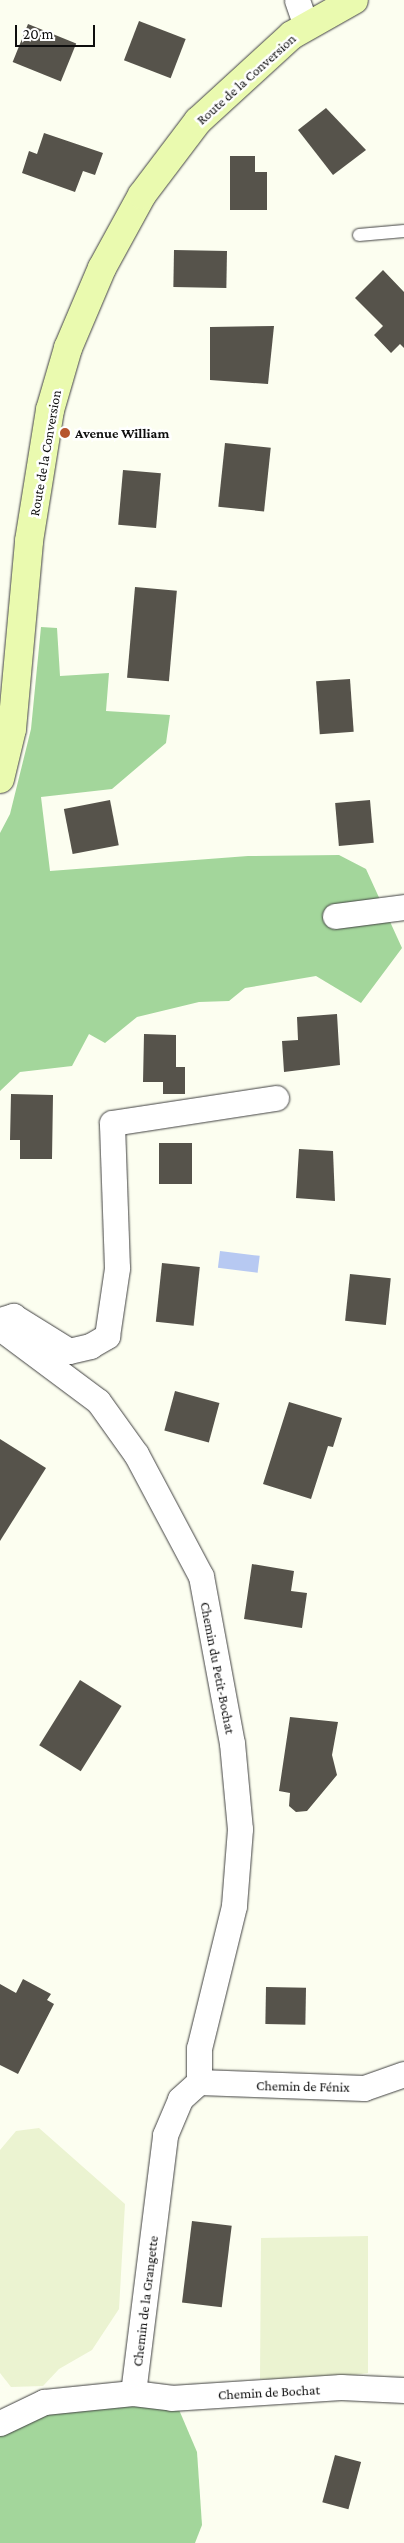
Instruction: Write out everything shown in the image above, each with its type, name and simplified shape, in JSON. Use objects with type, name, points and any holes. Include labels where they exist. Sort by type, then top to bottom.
[{"type":"main road","name":"Route de la Conversion","points":[[0,779],[12,729],[38,478],[68,348],[102,268],[147,188],[198,121],[306,26],[354,0]]},
{"type":"street","points":[[297,0],[306,26]]},
{"type":"street","points":[[335,916],[404,907]]},
{"type":"street","points":[[0,1320],[13,1316],[69,1351],[90,1346],[107,1336],[117,1268],[112,1123],[276,1098]]},
{"type":"street","name":"Chemin du Petit-Bochat","points":[[0,1328],[98,1401],[136,1454],[201,1576],[232,1743],[240,1829],[234,1906],[200,2048],[200,2082]]},
{"type":"street","name":"Chemin de Fénix","points":[[200,2082],[364,2088],[404,2074]]},
{"type":"street","name":"Chemin de la Grangette","points":[[133,2393],[165,2135],[180,2098],[200,2082]]},
{"type":"street","name":"Chemin de Bochat","points":[[133,2393],[171,2398],[341,2387],[404,2390]]},
{"type":"street","points":[[0,2423],[44,2402],[133,2393]]},
{"type":"lane","points":[[359,235],[404,231]]},
{"type":"green space","points":[[41,627],[57,628],[60,676],[109,673],[106,711],[170,715],[166,743],[112,789],[41,797],[50,871],[248,856],[339,855],[366,869],[402,948],[361,1003],[316,976],[245,988],[229,1001],[199,1002],[137,1017],[105,1043],[89,1034],[72,1066],[20,1072],[0,1091],[0,833],[10,814],[31,729]]},
{"type":"green space","points":[[39,2128],[125,2204],[119,2309],[92,2350],[59,2369],[43,2386],[11,2387],[0,2373],[0,2150],[16,2131]]},
{"type":"green space","points":[[368,2236],[368,2373],[293,2384],[260,2379],[261,2238]]},
{"type":"green space","points":[[126,2403],[177,2405],[197,2452],[202,2525],[195,2543],[0,2543],[0,2436],[48,2411]]},
{"type":"water","points":[[220,1251],[260,1256],[258,1273],[218,1268]]},
{"type":"building","points":[[139,21],[186,39],[171,78],[124,60]]},
{"type":"building","points":[[28,24],[76,43],[61,81],[13,62]]},
{"type":"building","points":[[326,108],[366,150],[333,175],[298,130]]},
{"type":"building","points":[[44,133],[103,153],[95,175],[83,171],[75,192],[22,173],[29,151],[37,154]]},
{"type":"building","points":[[230,156],[255,156],[255,172],[267,172],[267,210],[230,210]]},
{"type":"building","points":[[174,250],[227,251],[226,288],[173,287]]},
{"type":"building","points":[[383,270],[404,292],[404,348],[400,344],[391,353],[374,335],[383,326],[355,298]]},
{"type":"building","points":[[274,326],[268,384],[210,380],[210,327]]},
{"type":"building","points":[[225,443],[271,448],[264,511],[218,507]]},
{"type":"building","points":[[123,470],[161,473],[156,528],[118,525]]},
{"type":"building","points":[[135,587],[177,591],[169,681],[127,678]]},
{"type":"building","points":[[350,679],[354,732],[320,734],[316,681]]},
{"type":"building","points":[[110,800],[119,845],[73,854],[64,809]]},
{"type":"building","points":[[370,800],[374,843],[339,846],[335,803]]},
{"type":"building","points":[[337,1014],[340,1065],[284,1072],[282,1041],[298,1040],[297,1017]]},
{"type":"building","points":[[144,1034],[176,1035],[176,1067],[185,1067],[185,1094],[163,1094],[163,1082],[143,1082]]},
{"type":"building","points":[[11,1094],[53,1095],[52,1159],[20,1159],[20,1140],[10,1140]]},
{"type":"building","points":[[159,1143],[192,1143],[192,1184],[159,1184]]},
{"type":"building","points":[[299,1149],[333,1151],[335,1201],[296,1198]]},
{"type":"building","points":[[162,1263],[200,1267],[194,1326],[156,1322]]},
{"type":"building","points":[[350,1274],[391,1278],[386,1325],[345,1321]]},
{"type":"building","points":[[175,1391],[219,1403],[209,1443],[164,1431]]},
{"type":"building","points":[[289,1402],[342,1418],[333,1447],[328,1446],[311,1499],[263,1484]]},
{"type":"building","points":[[0,1439],[46,1468],[0,1541]]},
{"type":"building","points":[[252,1564],[294,1571],[291,1591],[307,1593],[302,1628],[244,1619]]},
{"type":"building","points":[[80,1680],[122,1706],[81,1771],[39,1745]]},
{"type":"building","points":[[290,1717],[338,1722],[332,1755],[337,1775],[307,1811],[296,1812],[289,1806],[290,1793],[279,1791]]},
{"type":"building","points":[[23,1979],[51,1994],[47,2000],[54,2004],[18,2074],[0,2065],[0,1984],[16,1993]]},
{"type":"building","points":[[266,1987],[306,1988],[305,2025],[265,2024]]},
{"type":"building","points":[[192,2221],[232,2226],[222,2307],[182,2302]]},
{"type":"building","points":[[335,2455],[361,2462],[348,2509],[322,2502]]},
{"type":"place","name":"Avenue William","points":[[65,433]]}]
